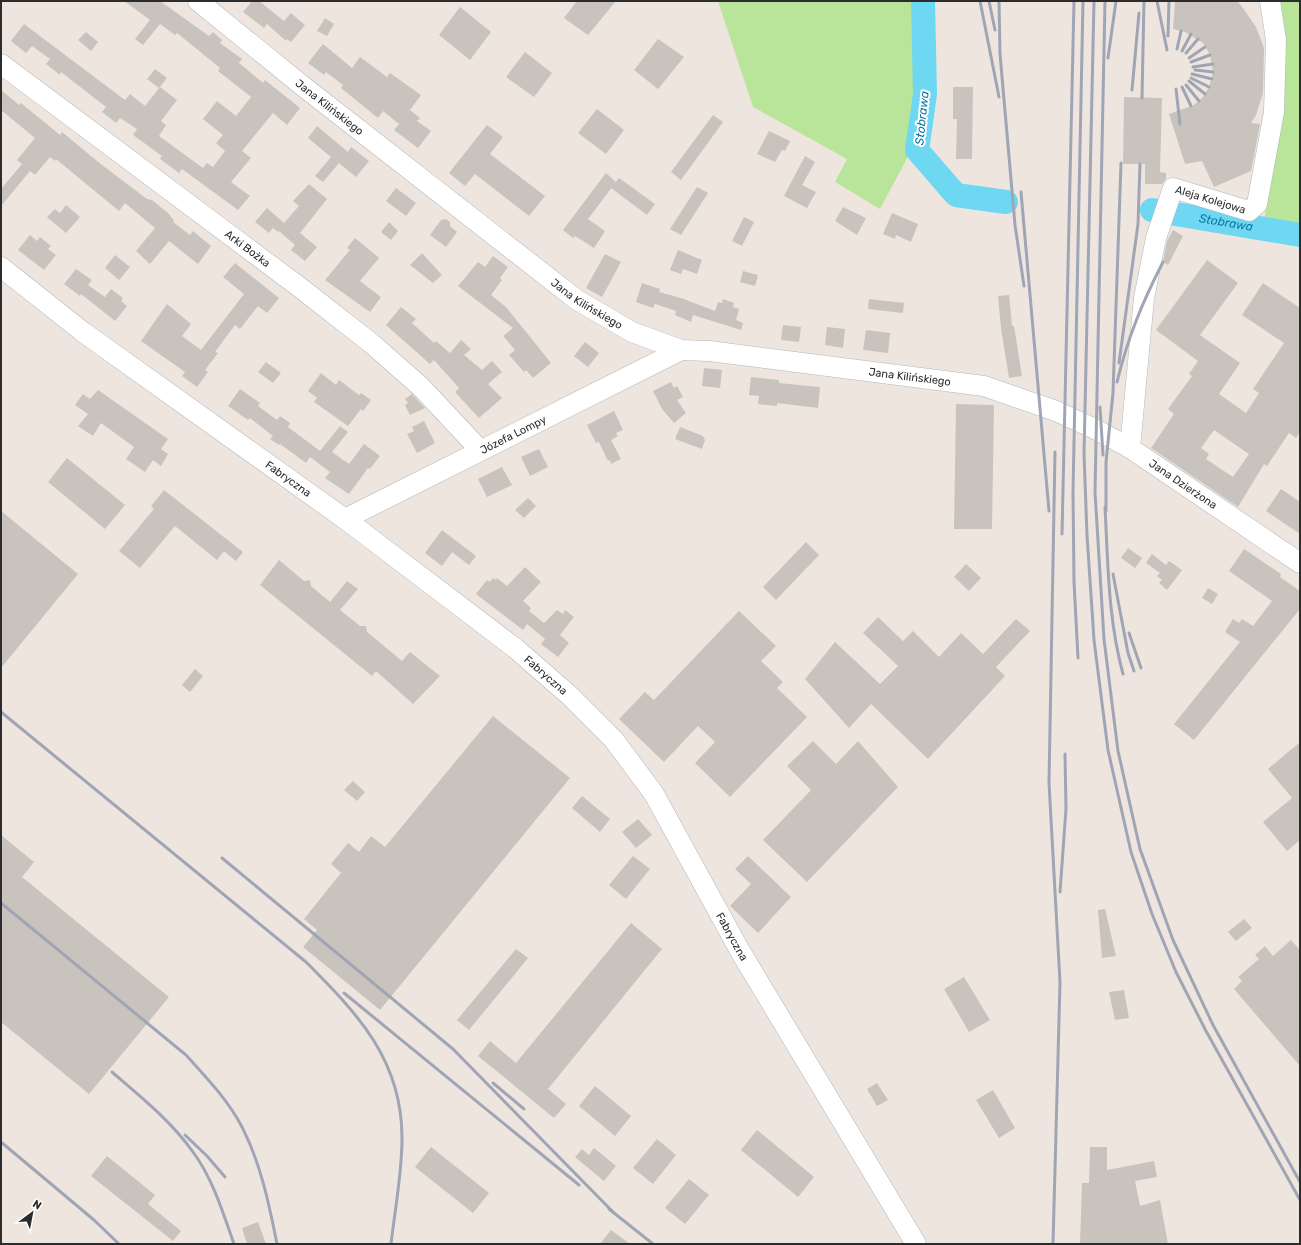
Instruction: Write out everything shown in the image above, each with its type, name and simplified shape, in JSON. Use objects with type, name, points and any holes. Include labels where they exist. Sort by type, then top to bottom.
[{"type":"street","name":"Jana Kilińskiego","points":[[198,1],[304,87],[577,300],[632,332],[680,350],[709,351],[984,386],[1061,413]]},
{"type":"street","name":"Aleja Kolejowa","points":[[1130,448],[1144,298],[1156,238],[1173,188],[1249,211],[1257,204],[1274,112],[1276,40],[1270,1]]},
{"type":"street","name":"Arki Bożka","points":[[1,64],[292,281],[372,343],[421,387],[480,450]]},
{"type":"street","name":"Fabryczna","points":[[1,267],[82,332],[345,519],[515,648],[569,695],[614,740],[654,794],[740,951],[916,1244]]},
{"type":"street","name":"Józefa Lompy","points":[[345,519],[680,350]]},
{"type":"street","name":"Jana Dzierżona","points":[[1061,413],[1130,448],[1300,563]]},
{"type":"green space","points":[[718,1],[918,1],[917,92],[912,149],[880,209],[835,182],[847,159],[753,107]]},
{"type":"green space","points":[[1278,1],[1300,1],[1300,231],[1264,225],[1283,70]]},
{"type":"building","points":[[124,1],[160,1],[209,36],[213,32],[222,40],[220,43],[242,59],[239,63],[263,83],[265,80],[300,108],[287,125],[273,113],[242,151],[251,158],[231,182],[250,196],[238,210],[182,169],[179,173],[160,159],[162,156],[133,135],[137,129],[120,118],[116,123],[102,112],[106,107],[61,72],[60,75],[46,64],[50,59],[32,46],[26,53],[11,41],[24,24],[125,100],[130,94],[145,106],[160,87],[177,100],[161,121],[166,125],[159,136],[203,168],[207,163],[213,167],[225,151],[216,143],[223,135],[203,119],[217,101],[236,116],[251,97],[218,71],[220,68],[177,33],[175,35],[160,24],[143,45],[135,39],[150,20]]},
{"type":"building","points":[[252,1],[259,1],[284,21],[291,13],[305,25],[291,42],[287,39],[286,41],[267,24],[264,28],[243,12]]},
{"type":"building","points":[[577,1],[616,1],[588,35],[564,18]]},
{"type":"building","points":[[1175,1],[1236,1],[1240,4],[1256,27],[1264,48],[1263,93],[1256,115],[1251,123],[1260,124],[1251,171],[1214,187],[1202,161],[1185,164],[1169,114],[1194,105],[1202,98],[1209,87],[1213,72],[1210,55],[1203,43],[1185,32],[1173,29]]},
{"type":"building","points":[[460,7],[491,32],[470,60],[439,35]]},
{"type":"building","points":[[325,18],[334,24],[327,36],[317,31]]},
{"type":"building","points":[[86,32],[98,42],[91,51],[78,40]]},
{"type":"building","points":[[658,39],[684,57],[658,89],[634,70]]},
{"type":"building","points":[[323,44],[352,68],[360,57],[387,77],[390,73],[421,95],[410,110],[420,118],[417,121],[431,131],[418,148],[394,130],[399,124],[383,111],[378,118],[341,88],[343,85],[326,72],[324,75],[308,63]]},
{"type":"building","points":[[525,52],[552,73],[534,97],[506,77]]},
{"type":"building","points":[[155,69],[167,78],[159,88],[147,79]]},
{"type":"building","points":[[953,87],[973,87],[972,159],[956,159],[957,119],[953,119]]},
{"type":"building","points":[[1,90],[19,105],[21,103],[60,135],[62,132],[147,199],[152,200],[169,214],[174,221],[173,222],[190,235],[193,231],[211,246],[198,264],[169,241],[150,264],[136,251],[155,228],[125,203],[119,211],[56,159],[55,161],[50,157],[35,175],[30,171],[1,206],[1,189],[22,164],[17,160],[35,138],[1,110]]},
{"type":"building","points":[[1124,97],[1162,98],[1160,172],[1166,173],[1166,179],[1162,184],[1145,184],[1145,164],[1123,164]]},
{"type":"building","points":[[597,109],[624,130],[606,154],[578,133]]},
{"type":"building","points":[[713,115],[723,122],[681,180],[671,172]]},
{"type":"building","points":[[487,125],[503,137],[490,154],[545,196],[529,216],[475,174],[465,186],[449,173]]},
{"type":"building","points":[[317,126],[348,152],[351,147],[369,161],[356,177],[339,163],[323,182],[315,176],[331,157],[308,138]]},
{"type":"building","points":[[769,131],[790,141],[785,151],[782,150],[775,162],[757,154]]},
{"type":"building","points":[[805,156],[815,162],[802,185],[816,192],[807,208],[784,196]]},
{"type":"building","points":[[606,173],[616,182],[588,219],[605,231],[594,248],[575,236],[573,238],[563,230]]},
{"type":"building","points":[[619,178],[655,204],[647,215],[611,188]]},
{"type":"building","points":[[309,184],[327,199],[300,233],[317,247],[305,261],[291,250],[295,245],[279,231],[278,232],[273,228],[269,233],[255,222],[267,208],[284,223],[299,206],[293,201]]},
{"type":"building","points":[[697,187],[708,193],[681,235],[670,229]]},
{"type":"building","points":[[396,188],[416,203],[406,216],[386,201]]},
{"type":"building","points":[[66,205],[80,217],[66,233],[47,217],[55,209],[60,213]]},
{"type":"building","points":[[843,207],[866,218],[857,235],[835,221]]},
{"type":"building","points":[[892,213],[918,224],[911,242],[896,235],[895,239],[883,234]]},
{"type":"building","points":[[744,217],[754,222],[742,246],[732,241]]},
{"type":"building","points":[[446,219],[450,222],[450,226],[457,232],[446,247],[430,235],[441,220]]},
{"type":"building","points":[[389,222],[398,231],[391,240],[381,232]]},
{"type":"building","points":[[1173,230],[1183,236],[1168,265],[1163,262],[1167,241]]},
{"type":"building","points":[[30,235],[37,241],[40,237],[51,246],[48,249],[56,255],[44,270],[18,250]]},
{"type":"building","points":[[355,238],[379,258],[360,281],[381,297],[370,312],[325,280],[350,250],[347,248]]},
{"type":"building","points":[[678,250],[702,260],[697,274],[683,269],[681,274],[670,270]]},
{"type":"building","points":[[422,253],[442,275],[433,283],[410,265]]},
{"type":"building","points":[[605,254],[621,262],[602,297],[586,288]]},
{"type":"building","points":[[115,255],[130,267],[119,280],[105,268]]},
{"type":"building","points":[[493,256],[508,267],[500,278],[502,280],[491,295],[506,307],[551,363],[533,378],[526,370],[524,372],[509,355],[515,350],[503,336],[513,328],[458,286],[478,262],[485,267]]},
{"type":"building","points":[[1207,260],[1238,283],[1200,335],[1240,363],[1219,394],[1246,413],[1259,393],[1253,389],[1284,343],[1242,315],[1263,283],[1300,308],[1300,432],[1296,438],[1289,433],[1267,466],[1264,464],[1238,507],[1151,448],[1174,414],[1168,409],[1192,376],[1189,374],[1198,361],[1156,330]],"holes":[[[1214,430],[1249,454],[1233,477],[1206,459],[1209,454],[1201,448]]]},
{"type":"building","points":[[235,263],[279,298],[267,313],[258,306],[240,329],[235,325],[215,352],[218,353],[205,370],[208,372],[197,387],[182,376],[185,372],[141,341],[167,304],[191,324],[182,336],[201,350],[244,294],[223,277]]},
{"type":"building","points":[[76,269],[92,280],[88,285],[105,297],[111,289],[123,298],[121,301],[127,306],[115,321],[81,294],[80,296],[64,284]]},
{"type":"building","points":[[743,271],[758,275],[755,286],[740,282]]},
{"type":"building","points":[[642,283],[660,289],[659,292],[681,298],[715,311],[718,302],[722,303],[723,299],[734,303],[733,307],[739,309],[736,320],[743,323],[741,330],[693,315],[691,322],[675,315],[676,311],[655,304],[653,308],[636,302]]},
{"type":"building","points":[[1009,295],[1012,326],[1014,326],[1022,376],[1009,378],[1001,328],[998,296]]},
{"type":"building","points":[[869,299],[904,303],[903,313],[868,309]]},
{"type":"building","points":[[401,307],[416,319],[412,323],[434,343],[436,341],[450,353],[461,340],[471,349],[464,355],[482,370],[492,361],[502,372],[488,384],[502,398],[479,418],[455,392],[459,388],[434,360],[430,364],[386,325]]},
{"type":"building","points":[[783,325],[801,327],[799,342],[781,340]]},
{"type":"building","points":[[827,327],[845,329],[843,348],[825,345]]},
{"type":"building","points":[[866,330],[890,333],[888,353],[863,350]]},
{"type":"building","points":[[585,342],[599,353],[588,367],[574,356]]},
{"type":"building","points":[[266,362],[281,373],[273,383],[258,372]]},
{"type":"building","points":[[704,368],[722,370],[720,388],[702,386]]},
{"type":"building","points":[[321,373],[336,385],[339,380],[359,395],[361,393],[371,400],[363,411],[361,409],[348,426],[314,402],[317,398],[308,391]]},
{"type":"building","points":[[751,377],[779,380],[779,383],[820,387],[818,408],[777,403],[777,406],[758,404],[759,396],[749,395]]},
{"type":"building","points":[[671,382],[674,388],[677,386],[683,397],[677,400],[686,413],[674,423],[662,409],[653,391]]},
{"type":"building","points":[[240,389],[260,403],[258,406],[277,420],[280,416],[290,423],[288,427],[320,451],[340,426],[348,432],[332,452],[349,464],[364,444],[380,456],[370,469],[368,468],[349,494],[325,478],[330,472],[310,457],[306,463],[280,444],[279,445],[270,439],[273,436],[250,418],[248,420],[228,406]]},
{"type":"building","points":[[98,390],[168,439],[161,449],[168,454],[161,466],[153,460],[145,472],[126,459],[134,447],[101,423],[93,436],[78,426],[88,414],[75,405],[83,394],[90,399]]},
{"type":"building","points":[[412,394],[425,408],[410,415],[405,405],[408,403],[405,399]]},
{"type":"building","points":[[956,404],[994,405],[992,529],[954,529]]},
{"type":"building","points":[[614,411],[623,430],[616,433],[618,436],[611,440],[621,459],[611,464],[599,442],[596,443],[587,425]]},
{"type":"building","points":[[424,421],[435,443],[417,453],[407,434],[414,431],[412,427]]},
{"type":"building","points":[[680,427],[703,436],[705,440],[702,449],[675,439]]},
{"type":"building","points":[[539,449],[548,467],[530,476],[521,457]]},
{"type":"building","points":[[67,458],[125,505],[105,529],[48,482]]},
{"type":"building","points":[[502,467],[512,485],[487,497],[478,479]]},
{"type":"building","points":[[1281,489],[1300,502],[1300,534],[1266,511]]},
{"type":"building","points":[[164,490],[243,552],[236,561],[224,551],[217,560],[175,526],[140,568],[119,551],[154,509],[151,506]]},
{"type":"building","points":[[528,498],[536,506],[524,518],[515,510]]},
{"type":"building","points":[[1,511],[78,574],[1,668]]},
{"type":"building","points":[[442,530],[476,556],[469,565],[452,552],[442,566],[425,553]]},
{"type":"building","points":[[806,542],[819,555],[776,600],[763,587]]},
{"type":"building","points":[[1128,548],[1142,558],[1135,568],[1121,558]]},
{"type":"building","points":[[1244,549],[1281,574],[1280,577],[1300,591],[1300,609],[1194,740],[1174,724],[1240,642],[1225,632],[1233,619],[1239,623],[1242,619],[1253,626],[1272,601],[1229,571]]},
{"type":"building","points":[[1152,554],[1166,565],[1169,561],[1182,570],[1167,590],[1159,583],[1162,580],[1157,576],[1160,573],[1146,563]]},
{"type":"building","points":[[279,560],[304,581],[310,580],[311,586],[330,602],[347,581],[358,589],[340,610],[360,626],[366,626],[367,632],[402,661],[410,652],[440,676],[413,704],[376,671],[372,676],[260,585]]},
{"type":"building","points":[[966,564],[981,578],[969,591],[954,577]]},
{"type":"building","points":[[525,567],[541,582],[523,601],[531,608],[529,611],[544,623],[557,610],[563,614],[565,610],[574,617],[560,635],[569,643],[558,657],[541,644],[545,639],[527,624],[523,630],[476,594],[487,580],[490,582],[493,578],[496,580],[497,578],[507,586]]},
{"type":"building","points":[[1208,588],[1218,594],[1212,604],[1202,598]]},
{"type":"building","points":[[739,611],[776,646],[761,661],[783,682],[777,688],[807,717],[730,797],[695,763],[715,742],[698,726],[664,762],[619,719],[645,692],[654,700]]},
{"type":"building","points":[[878,617],[903,641],[913,631],[939,657],[961,633],[983,654],[1016,619],[1030,631],[996,667],[1005,676],[928,759],[871,704],[849,728],[805,679],[835,642],[880,684],[898,666],[863,633]]},
{"type":"building","points":[[195,669],[203,676],[190,692],[182,685]]},
{"type":"building","points":[[493,716],[570,778],[380,1010],[303,947],[317,930],[304,919],[341,873],[331,864],[348,843],[359,852],[371,836],[385,847]]},
{"type":"building","points":[[813,741],[836,764],[858,741],[898,787],[807,882],[763,840],[811,790],[787,766]]},
{"type":"building","points":[[1300,742],[1300,840],[1287,851],[1263,822],[1292,798],[1268,769]]},
{"type":"building","points":[[353,781],[365,792],[357,801],[344,790]]},
{"type":"building","points":[[582,796],[610,819],[600,832],[572,808]]},
{"type":"building","points":[[638,819],[652,835],[636,848],[622,832]]},
{"type":"building","points":[[1,835],[34,862],[22,877],[169,997],[89,1094],[1,1022]]},
{"type":"building","points":[[633,856],[650,869],[626,899],[609,885]]},
{"type":"building","points":[[748,856],[791,897],[758,933],[730,906],[751,884],[735,869]]},
{"type":"building","points":[[1105,909],[1116,956],[1102,958],[1098,910]]},
{"type":"building","points":[[1244,919],[1252,928],[1236,941],[1228,932]]},
{"type":"building","points":[[631,923],[662,949],[548,1089],[566,1104],[554,1118],[478,1056],[490,1041],[516,1063]]},
{"type":"building","points":[[1291,940],[1300,950],[1300,1066],[1234,989],[1242,981],[1238,977],[1259,959],[1255,955],[1265,946],[1273,956]]},
{"type":"building","points":[[516,949],[528,958],[469,1030],[457,1020]]},
{"type":"building","points":[[964,977],[990,1020],[969,1032],[944,989]]},
{"type":"building","points":[[1124,990],[1129,1018],[1115,1020],[1109,992]]},
{"type":"building","points":[[877,1083],[888,1100],[877,1106],[867,1089]]},
{"type":"building","points":[[595,1086],[631,1116],[615,1136],[579,1106]]},
{"type":"building","points":[[993,1090],[1015,1128],[999,1138],[976,1100]]},
{"type":"building","points":[[757,1130],[814,1177],[798,1197],[741,1150]]},
{"type":"building","points":[[657,1139],[676,1155],[653,1184],[633,1168]]},
{"type":"building","points":[[431,1147],[489,1193],[473,1213],[415,1167]]},
{"type":"building","points":[[1090,1147],[1107,1147],[1107,1170],[1154,1161],[1157,1177],[1135,1181],[1140,1206],[1160,1200],[1168,1244],[1080,1244],[1082,1183],[1089,1183]]},
{"type":"building","points":[[594,1148],[616,1166],[604,1181],[575,1157],[582,1149],[589,1155]]},
{"type":"building","points":[[107,1156],[155,1195],[148,1204],[181,1231],[173,1241],[91,1176]]},
{"type":"building","points":[[689,1179],[709,1195],[685,1224],[665,1208]]},
{"type":"building","points":[[258,1222],[266,1244],[247,1244],[242,1228]]},
{"type":"building","points":[[611,1230],[630,1244],[600,1244]]},
{"type":"waterway","name":"Stobrawa","points":[[923,1],[925,94],[917,150],[956,195],[1006,202]]},
{"type":"waterway","name":"Stobrawa","points":[[1152,210],[1300,235]]},
{"type":"railway","points":[[980,1],[999,97]]},
{"type":"railway","points":[[989,1],[995,30]]},
{"type":"railway","points":[[999,1],[1000,54],[1015,225],[1024,286]]},
{"type":"railway","points":[[1062,534],[1074,1]]},
{"type":"railway","points":[[1078,658],[1074,582],[1073,492],[1083,1]]},
{"type":"railway","points":[[1094,1],[1084,454],[1087,535],[1094,640],[1108,750],[1131,852],[1152,914],[1176,972],[1206,1031],[1300,1200]]},
{"type":"railway","points":[[1105,1],[1095,492],[1104,639],[1118,751],[1140,849],[1173,940],[1213,1025],[1300,1182]]},
{"type":"railway","points":[[1108,58],[1116,1]]},
{"type":"railway","points":[[1142,98],[1144,1]]},
{"type":"railway","points":[[1157,1],[1167,50]]},
{"type":"railway","points":[[1168,36],[1169,1]]},
{"type":"railway","points":[[1132,90],[1139,13]]},
{"type":"railway","points":[[1177,49],[1181,31]]},
{"type":"railway","points":[[1182,51],[1191,34]]},
{"type":"railway","points":[[1186,53],[1198,39]]},
{"type":"railway","points":[[1189,58],[1205,47]]},
{"type":"railway","points":[[1191,62],[1210,55]]},
{"type":"railway","points":[[1193,67],[1213,64]]},
{"type":"railway","points":[[1195,70],[1213,72]]},
{"type":"railway","points":[[1192,74],[1212,79]]},
{"type":"railway","points":[[1191,78],[1209,87]]},
{"type":"railway","points":[[1189,81],[1205,94]]},
{"type":"railway","points":[[1186,85],[1199,101]]},
{"type":"railway","points":[[1182,87],[1191,106]]},
{"type":"railway","points":[[1176,89],[1180,124]]},
{"type":"railway","points":[[1106,511],[1106,462],[1113,393],[1121,163]]},
{"type":"railway","points":[[1119,363],[1138,224],[1140,164]]},
{"type":"railway","points":[[1021,192],[1049,511]]},
{"type":"railway","points":[[1117,382],[1136,320],[1163,262]]},
{"type":"railway","points":[[1100,407],[1103,455]]},
{"type":"railway","points":[[1053,1244],[1060,982],[1049,783],[1055,452]]},
{"type":"railway","points":[[1105,507],[1108,570],[1114,633],[1123,674]]},
{"type":"railway","points":[[1113,574],[1128,653],[1134,671]]},
{"type":"railway","points":[[1129,633],[1141,668]]},
{"type":"railway","points":[[1,712],[306,962],[343,1000],[374,1040],[394,1085],[400,1110],[402,1138],[401,1165],[391,1244]]},
{"type":"railway","points":[[1060,892],[1066,809],[1065,754]]},
{"type":"railway","points":[[222,858],[453,1049],[613,1212]]},
{"type":"railway","points":[[1,903],[186,1055],[216,1089],[230,1107],[249,1141],[267,1199],[277,1244]]},
{"type":"railway","points":[[344,993],[579,1185]]},
{"type":"railway","points":[[112,1072],[145,1100],[175,1130],[193,1152],[212,1185],[234,1244]]},
{"type":"railway","points":[[493,1083],[524,1109]]},
{"type":"railway","points":[[185,1135],[207,1156],[225,1177]]},
{"type":"railway","points":[[1,1142],[94,1220],[119,1244]]},
{"type":"railway","points":[[609,1209],[653,1244]]}]
